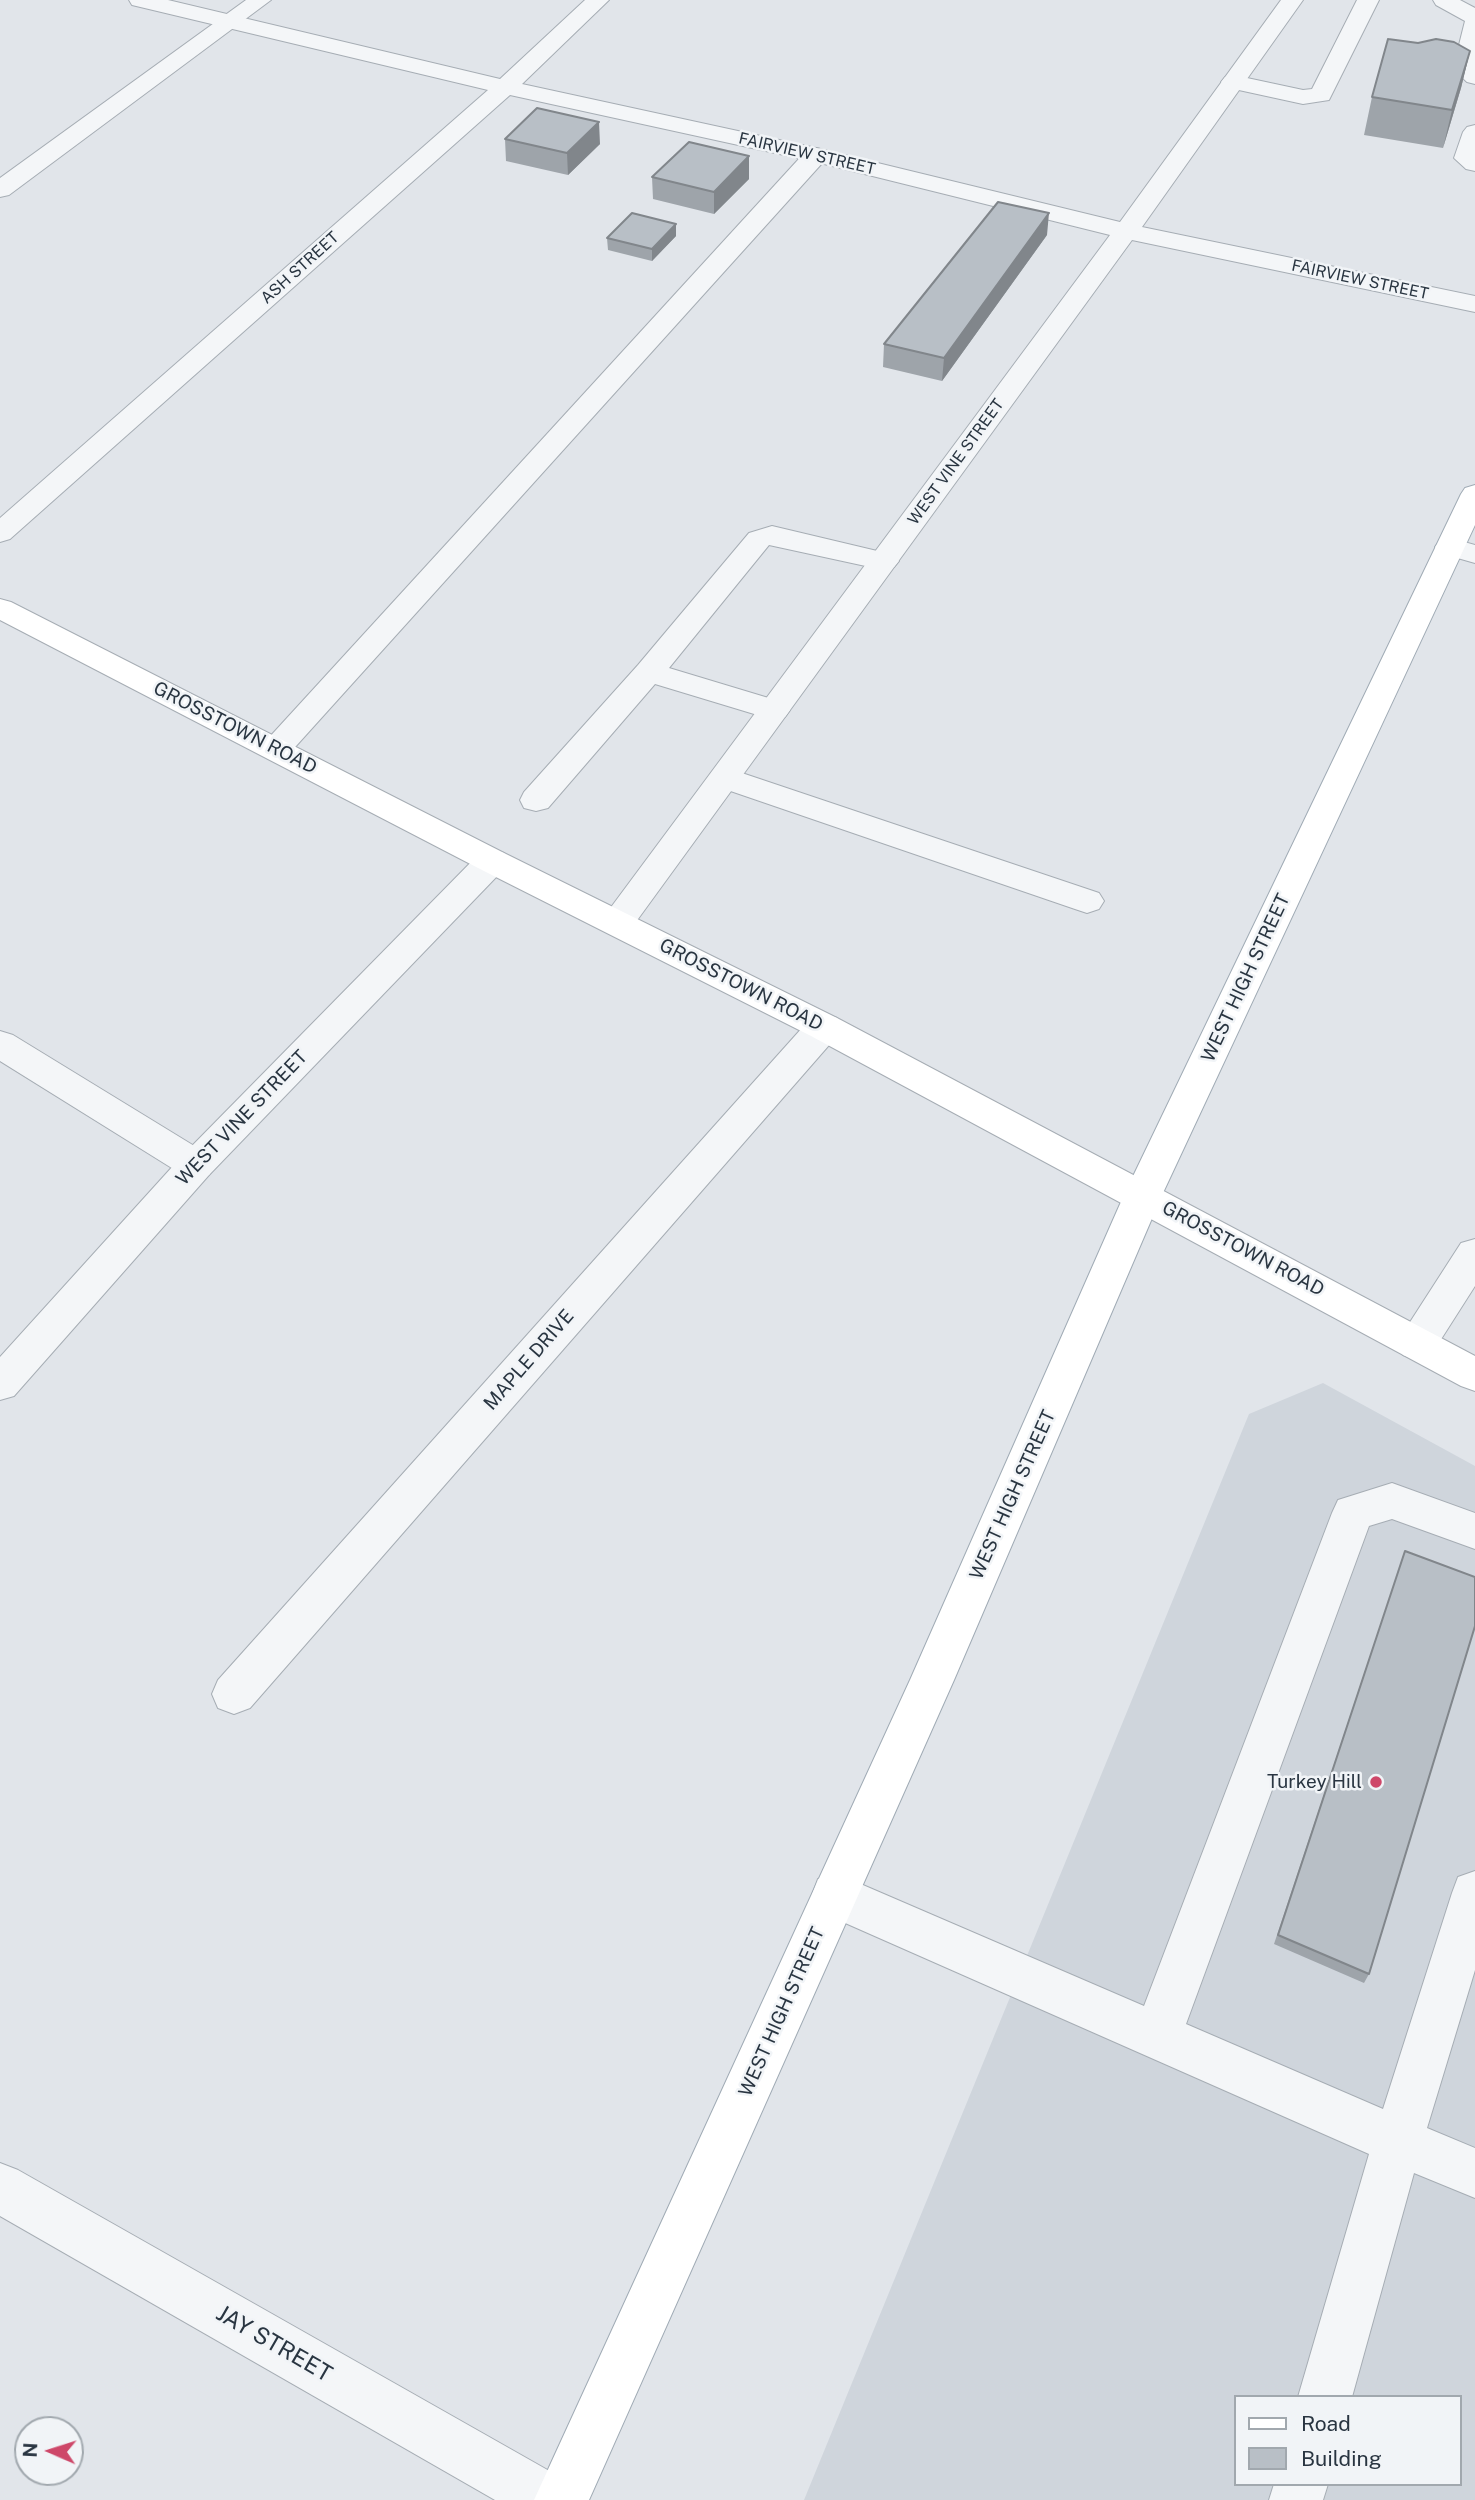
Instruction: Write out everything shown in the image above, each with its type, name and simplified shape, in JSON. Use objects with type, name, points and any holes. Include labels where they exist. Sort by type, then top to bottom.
[{"type":"main road","name":"WEST HIGH STREET","points":[[561,2500],[932,1680],[1143,1195],[1462,551],[1475,494]]},
{"type":"main road","name":"GROSSTOWN ROAD","points":[[0,608],[492,861],[824,1027],[1143,1195],[1475,1375]]},
{"type":"street","name":"FAIRVIEW STREET","points":[[140,0],[234,20],[505,87],[816,155],[1126,231],[1475,304]]},
{"type":"street","points":[[0,190],[260,0]]},
{"type":"street","name":"ASH STREET","points":[[0,533],[505,87],[598,0]]},
{"type":"street","name":"WEST VINE STREET","points":[[618,922],[1293,0]]},
{"type":"street","points":[[1233,82],[1303,97],[1321,95],[1368,0]]},
{"type":"street","points":[[1444,0],[1475,17]]},
{"type":"street","points":[[1475,23],[1465,69],[1475,77]]},
{"type":"street","points":[[1475,132],[1466,158],[1475,164]]},
{"type":"street","points":[[276,749],[816,155]]},
{"type":"street","points":[[537,800],[649,672],[759,539],[772,536],[884,561]]},
{"type":"street","points":[[649,672],[774,710]]},
{"type":"street","points":[[724,778],[1087,901]]},
{"type":"street","name":"WEST VINE STREET","points":[[0,1384],[196,1165],[492,861]]},
{"type":"street","name":"MAPLE DRIVE","points":[[234,1694],[824,1027]]},
{"type":"street","points":[[0,1044],[196,1165]]},
{"type":"street","points":[[1418,1344],[1475,1254]]},
{"type":"street","points":[[1157,2036],[1353,1513],[1392,1501],[1475,1531]]},
{"type":"street","points":[[1326,2395],[1398,2141],[1475,1893]]},
{"type":"street","points":[[835,1895],[1475,2173]]},
{"type":"street","name":"JAY STREET","points":[[0,2188],[548,2500]]},
{"type":"shaded area","points":[[1323,1383],[1475,1466],[1475,2500],[804,2500],[1249,1414]]},
{"type":"building","points":[[1388,39],[1418,43],[1436,39],[1454,42],[1470,51],[1452,110],[1372,97]]},
{"type":"building","points":[[537,108],[599,122],[567,153],[505,139]]},
{"type":"building","points":[[689,142],[749,156],[714,192],[652,177]]},
{"type":"building","points":[[998,202],[1049,213],[944,358],[884,344]]},
{"type":"building","points":[[632,213],[676,224],[652,249],[607,238]]},
{"type":"building","name":"Turkey Hill","points":[[1405,1551],[1475,1577],[1475,1626],[1369,1974],[1278,1935]]},
{"type":"place","name":"Turkey Hill","points":[[1376,1782]]}]
